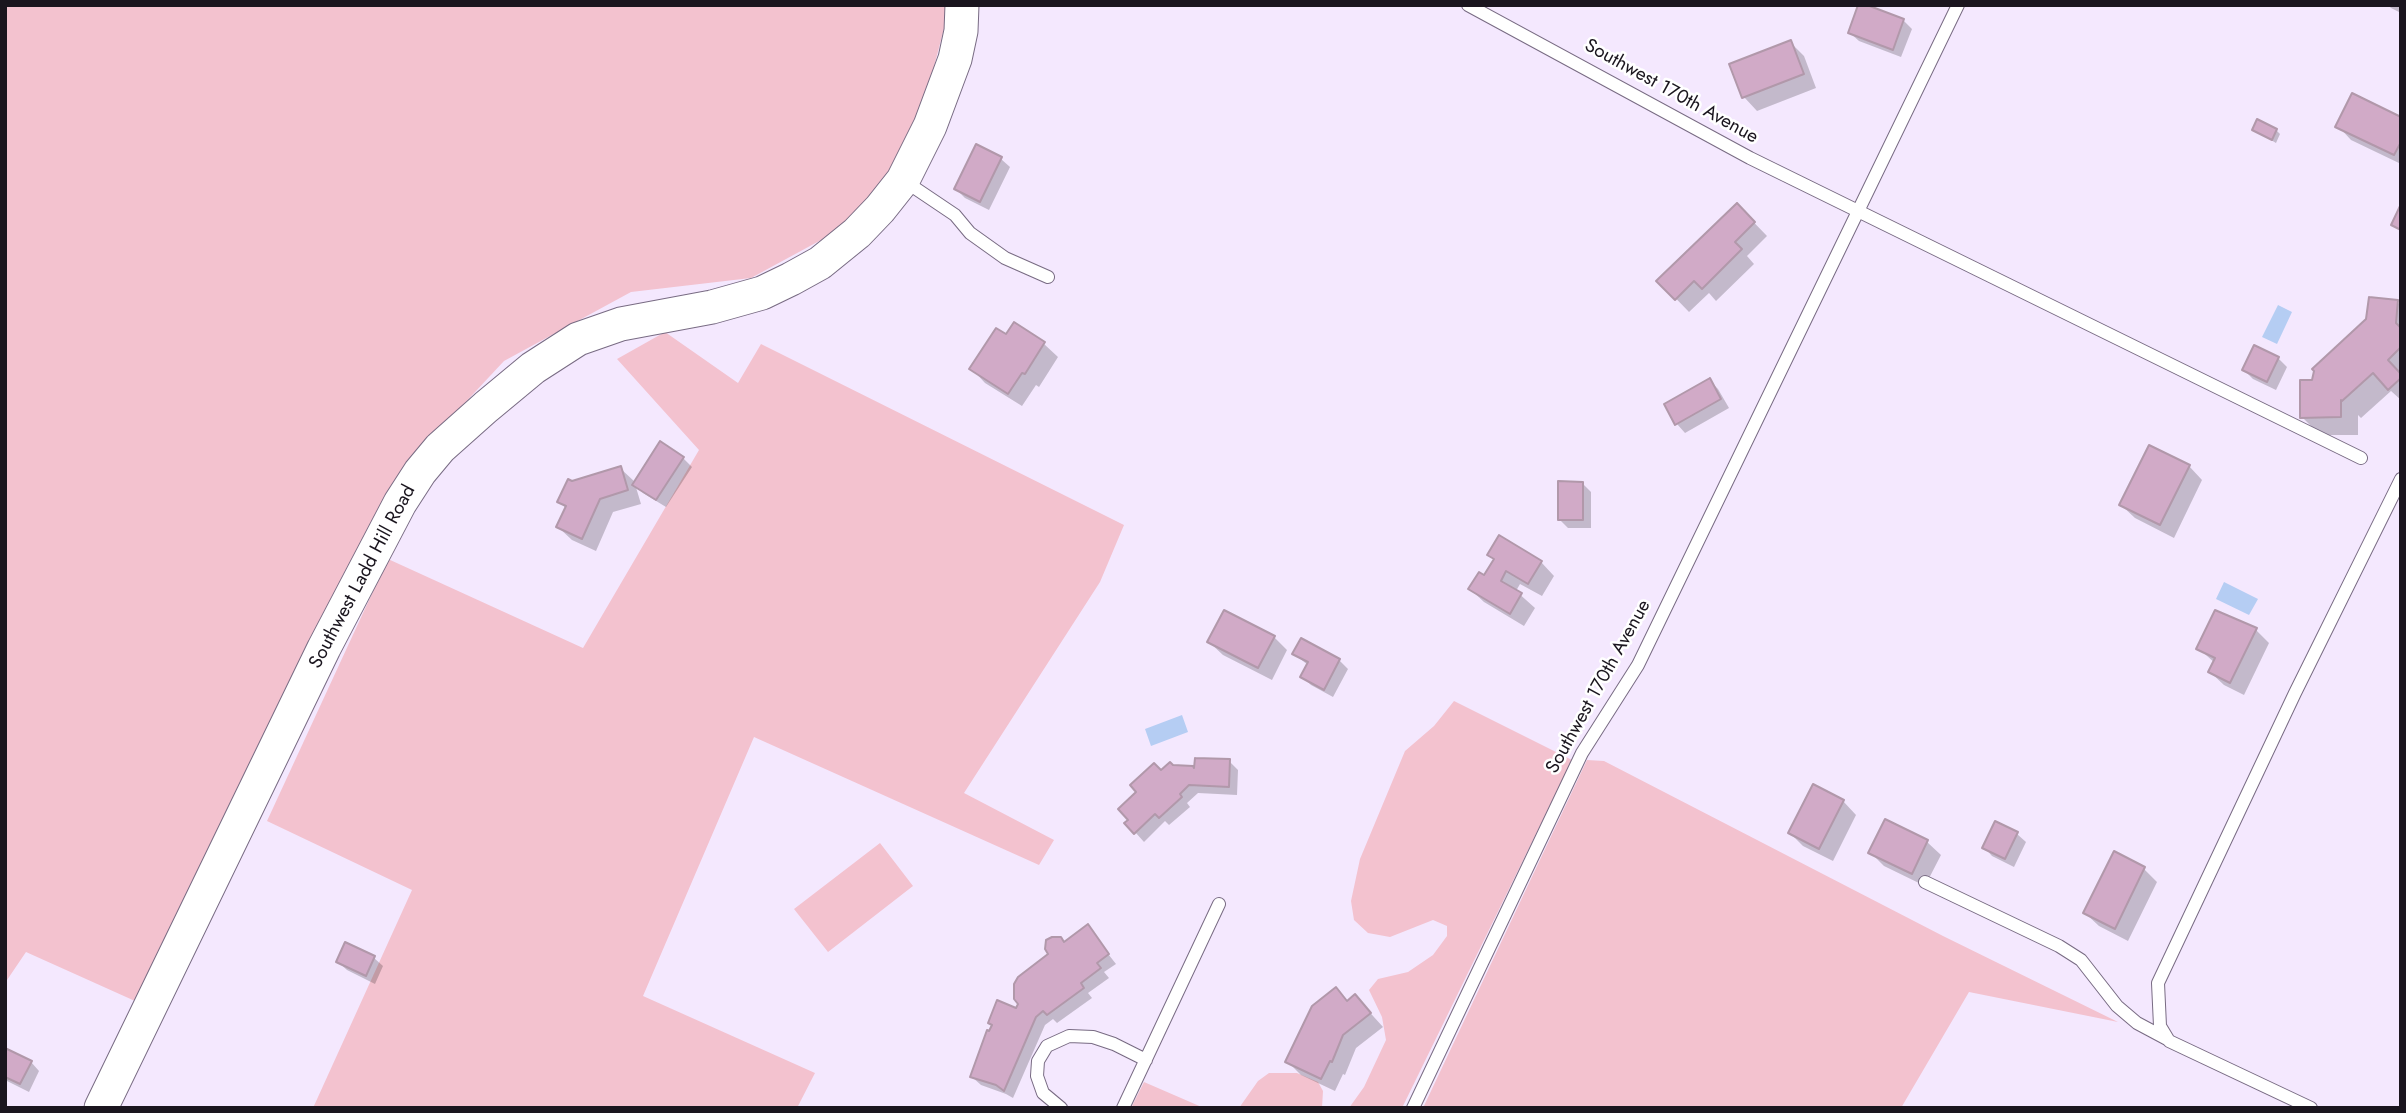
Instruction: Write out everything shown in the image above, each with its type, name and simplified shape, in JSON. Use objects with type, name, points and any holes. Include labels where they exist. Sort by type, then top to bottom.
[{"type":"street","name":"Southwest Ladd Hill Road","points":[[101,1108],[324,648],[420,472],[440,448],[523,376],[578,339],[621,324],[746,299],[779,286],[806,271],[857,233],[903,180],[920,149],[943,97],[958,46],[962,5]]},
{"type":"lane","name":"Southwest 170th Avenue","points":[[1468,5],[1750,158],[1857,211]]},
{"type":"lane","name":"Southwest 170th Avenue","points":[[1413,1108],[1582,753],[1638,665],[1958,5]]},
{"type":"lane","points":[[903,180],[955,215],[970,233],[1005,258],[1048,278]]},
{"type":"lane","points":[[1857,211],[2361,458]]},
{"type":"lane","points":[[2169,1041],[2160,1026],[2158,983],[2295,693],[2395,504],[2401,479]]},
{"type":"lane","points":[[1925,882],[2059,946],[2081,960],[2117,1006],[2137,1023],[2169,1041],[2311,1108]]},
{"type":"lane","points":[[1123,1108],[1219,904]]},
{"type":"lane","points":[[1061,1108],[1043,1093],[1037,1076],[1038,1061],[1047,1046],[1069,1036],[1093,1037],[1115,1044],[1146,1060]]},
{"type":"shaded area","points":[[5,5],[945,5],[947,17],[920,120],[890,186],[834,233],[751,278],[631,292],[504,361],[404,468],[135,1001],[26,952],[5,983]]},
{"type":"shaded area","points":[[665,332],[738,383],[761,344],[1124,525],[1100,582],[964,793],[1054,840],[1039,865],[754,737],[643,996],[815,1073],[797,1108],[313,1108],[412,890],[267,821],[388,559],[583,648],[699,450],[617,359]]},
{"type":"shaded area","points":[[1454,701],[1572,760],[1402,1108],[1349,1108],[1364,1087],[1386,1040],[1382,1017],[1369,990],[1378,979],[1408,972],[1433,955],[1447,936],[1447,926],[1433,920],[1390,937],[1368,933],[1354,920],[1351,901],[1360,859],[1405,751],[1434,726]]},
{"type":"shaded area","points":[[1587,760],[1604,761],[1943,936],[2118,1022],[1969,992],[1901,1108],[1423,1108]]},
{"type":"shaded area","points":[[880,843],[913,886],[828,952],[794,909]]},
{"type":"shaded area","points":[[1269,1073],[1297,1073],[1318,1082],[1323,1091],[1322,1108],[1239,1108],[1258,1081]]},
{"type":"shaded area","points":[[1144,1082],[1204,1108],[1131,1108]]},
{"type":"water","points":[[2278,305],[2292,312],[2277,344],[2262,337]]},
{"type":"water","points":[[2224,582],[2258,599],[2249,615],[2216,599]]},
{"type":"water","points":[[1182,715],[1188,732],[1151,746],[1145,729]]},
{"type":"building","points":[[1858,5],[1867,5],[1904,19],[1893,50],[1848,33]]},
{"type":"building","points":[[1791,40],[1804,74],[1742,98],[1729,64]]},
{"type":"building","points":[[2352,93],[2401,117],[2401,142],[2394,155],[2335,127]]},
{"type":"building","points":[[2257,119],[2277,129],[2272,140],[2252,130]]},
{"type":"building","points":[[976,144],[1002,157],[980,202],[954,189]]},
{"type":"building","points":[[1737,203],[1755,222],[1735,242],[1742,249],[1702,289],[1694,281],[1675,300],[1656,281]]},
{"type":"building","points":[[2401,204],[2401,230],[2391,225]]},
{"type":"building","points":[[2369,297],[2398,300],[2396,323],[2401,328],[2401,347],[2388,360],[2401,374],[2401,378],[2388,390],[2373,373],[2341,400],[2341,417],[2300,418],[2300,380],[2312,380],[2312,369],[2366,319]]},
{"type":"building","points":[[1014,322],[1045,342],[1025,374],[1022,373],[1008,394],[969,369],[996,328],[1006,334]]},
{"type":"building","points":[[2254,345],[2279,357],[2267,382],[2242,370]]},
{"type":"building","points":[[1710,378],[1721,399],[1675,425],[1664,404]]},
{"type":"building","points":[[660,441],[684,457],[656,500],[632,485]]},
{"type":"building","points":[[2149,445],[2190,465],[2160,525],[2119,505]]},
{"type":"building","points":[[621,466],[628,490],[600,499],[582,539],[556,527],[566,506],[557,502],[568,479],[572,481]]},
{"type":"building","points":[[1558,481],[1583,482],[1583,520],[1558,520]]},
{"type":"building","points":[[1499,535],[1542,561],[1528,584],[1506,571],[1501,581],[1522,593],[1510,614],[1468,589],[1479,572],[1484,575],[1494,559],[1487,555]]},
{"type":"building","points":[[1224,610],[1275,636],[1258,668],[1207,642]]},
{"type":"building","points":[[2215,610],[2257,628],[2230,683],[2208,672],[2215,658],[2196,649]]},
{"type":"building","points":[[1301,638],[1340,659],[1324,690],[1300,677],[1308,662],[1292,654]]},
{"type":"building","points":[[1195,758],[1230,759],[1229,787],[1189,785],[1180,794],[1182,797],[1159,818],[1155,814],[1134,834],[1124,823],[1128,820],[1118,809],[1136,792],[1130,785],[1154,763],[1161,770],[1170,762],[1173,765],[1194,768]]},
{"type":"building","points":[[1813,784],[1844,800],[1819,849],[1788,833]]},
{"type":"building","points":[[1885,819],[1928,840],[1912,874],[1868,853]]},
{"type":"building","points":[[1995,821],[2018,832],[2005,859],[1982,848]]},
{"type":"building","points":[[2114,851],[2145,867],[2115,929],[2083,913]]},
{"type":"building","points":[[1088,924],[1109,954],[1097,963],[1101,968],[1081,983],[1084,988],[1047,1015],[1043,1011],[1036,1017],[1004,1091],[996,1085],[970,1077],[987,1030],[989,1031],[992,1025],[988,1023],[997,1000],[1016,1008],[1018,1004],[1014,999],[1014,984],[1018,977],[1048,954],[1045,949],[1046,940],[1061,937],[1064,942]]},
{"type":"building","points":[[345,942],[375,956],[366,976],[336,962]]},
{"type":"building","points":[[1336,987],[1347,1001],[1355,994],[1371,1013],[1343,1035],[1332,1062],[1330,1061],[1321,1079],[1285,1062],[1312,1006]]},
{"type":"building","points":[[5,1048],[32,1061],[20,1084],[5,1077]]}]
